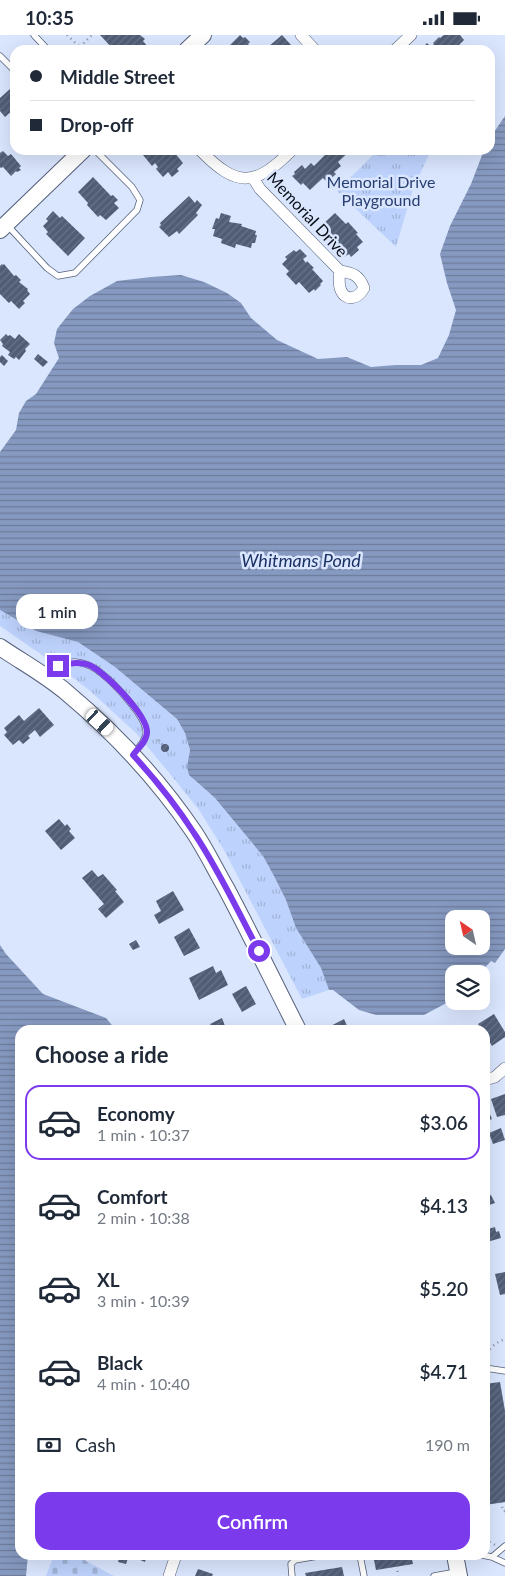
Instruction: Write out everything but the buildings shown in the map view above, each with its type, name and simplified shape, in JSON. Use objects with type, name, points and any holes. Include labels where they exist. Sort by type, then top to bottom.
[{"type":"main road","points":[[192,45],[202,35]]},
{"type":"main road","points":[[3,227],[78,155]]},
{"type":"main road","points":[[0,647],[64,691],[113,734],[168,797],[194,833],[238,910],[296,1025]]},
{"type":"main road","points":[[457,1560],[458,1574]]},
{"type":"street","points":[[301,35],[310,45]]},
{"type":"street","points":[[400,45],[411,35]]},
{"type":"street","name":"Memorial Drive","points":[[205,155],[224,172],[238,178],[253,178],[277,165],[287,155]]},
{"type":"street","name":"Memorial Drive","points":[[253,178],[260,189],[340,271]]},
{"type":"street","points":[[495,1078],[505,1068]]},
{"type":"street","points":[[169,1576],[174,1560]]},
{"type":"lane","points":[[34,35],[43,45]]},
{"type":"lane","points":[[0,57],[10,66]]},
{"type":"lane","points":[[3,227],[47,268],[58,275],[75,273],[137,210],[140,200],[132,187],[100,155]]},
{"type":"lane","points":[[43,676],[58,666],[74,662],[89,665],[101,672],[123,693],[145,724],[147,732],[144,742],[133,755]]},
{"type":"lane","points":[[490,1369],[505,1371]]},
{"type":"lane","points":[[505,1546],[492,1557],[505,1563]]},
{"type":"lane","points":[[292,1576],[291,1564],[295,1560]]},
{"type":"lane","points":[[361,1560],[364,1576]]},
{"type":"lane","points":[[434,1576],[458,1574]]},
{"type":"path","points":[[67,35],[78,45]]},
{"type":"path","points":[[82,45],[92,35]]},
{"type":"path","points":[[158,740],[163,745]]},
{"type":"path","points":[[490,1348],[505,1339]]},
{"type":"path","points":[[501,1503],[503,1511],[505,1511]]},
{"type":"path","points":[[490,1542],[497,1545]]},
{"type":"path","points":[[397,1567],[398,1576]]},
{"type":"green space","name":"Memorial Drive Playground","points":[[373,155],[429,155],[413,189],[396,247],[337,191]]},
{"type":"green space","points":[[0,610],[36,631],[78,642],[115,667],[177,719],[185,733],[190,751],[187,767],[194,780],[215,798],[263,856],[286,900],[296,928],[321,968],[329,990],[302,999],[224,850],[199,810],[137,734],[89,690],[0,626]]},
{"type":"green space","points":[[52,1560],[84,1560],[114,1576],[46,1576]]},
{"type":"water","name":"Whitmans Pond","points":[[505,116],[505,949],[495,963],[491,961],[487,965],[445,965],[445,1004],[424,1015],[376,1015],[359,1010],[333,990],[329,990],[321,968],[296,928],[286,900],[263,856],[215,798],[189,775],[187,767],[190,750],[185,733],[177,719],[115,667],[78,642],[36,631],[0,610],[0,452],[16,430],[19,413],[26,401],[36,394],[59,358],[54,343],[57,329],[73,309],[90,296],[117,281],[181,275],[204,282],[227,293],[241,303],[251,318],[277,340],[318,359],[347,357],[371,367],[421,365],[438,358],[449,335],[456,310],[440,254],[450,226],[471,184],[482,155],[495,155],[495,131]]},
{"type":"water","points":[[0,945],[43,994],[106,1018],[112,1025],[15,1025],[15,1560],[28,1560],[26,1576],[0,1576]]},
{"type":"route","points":[[58,666],[74,662],[89,665],[101,672],[132,705],[145,724],[147,732],[144,742],[133,755],[168,797],[194,833],[259,951]]}]
